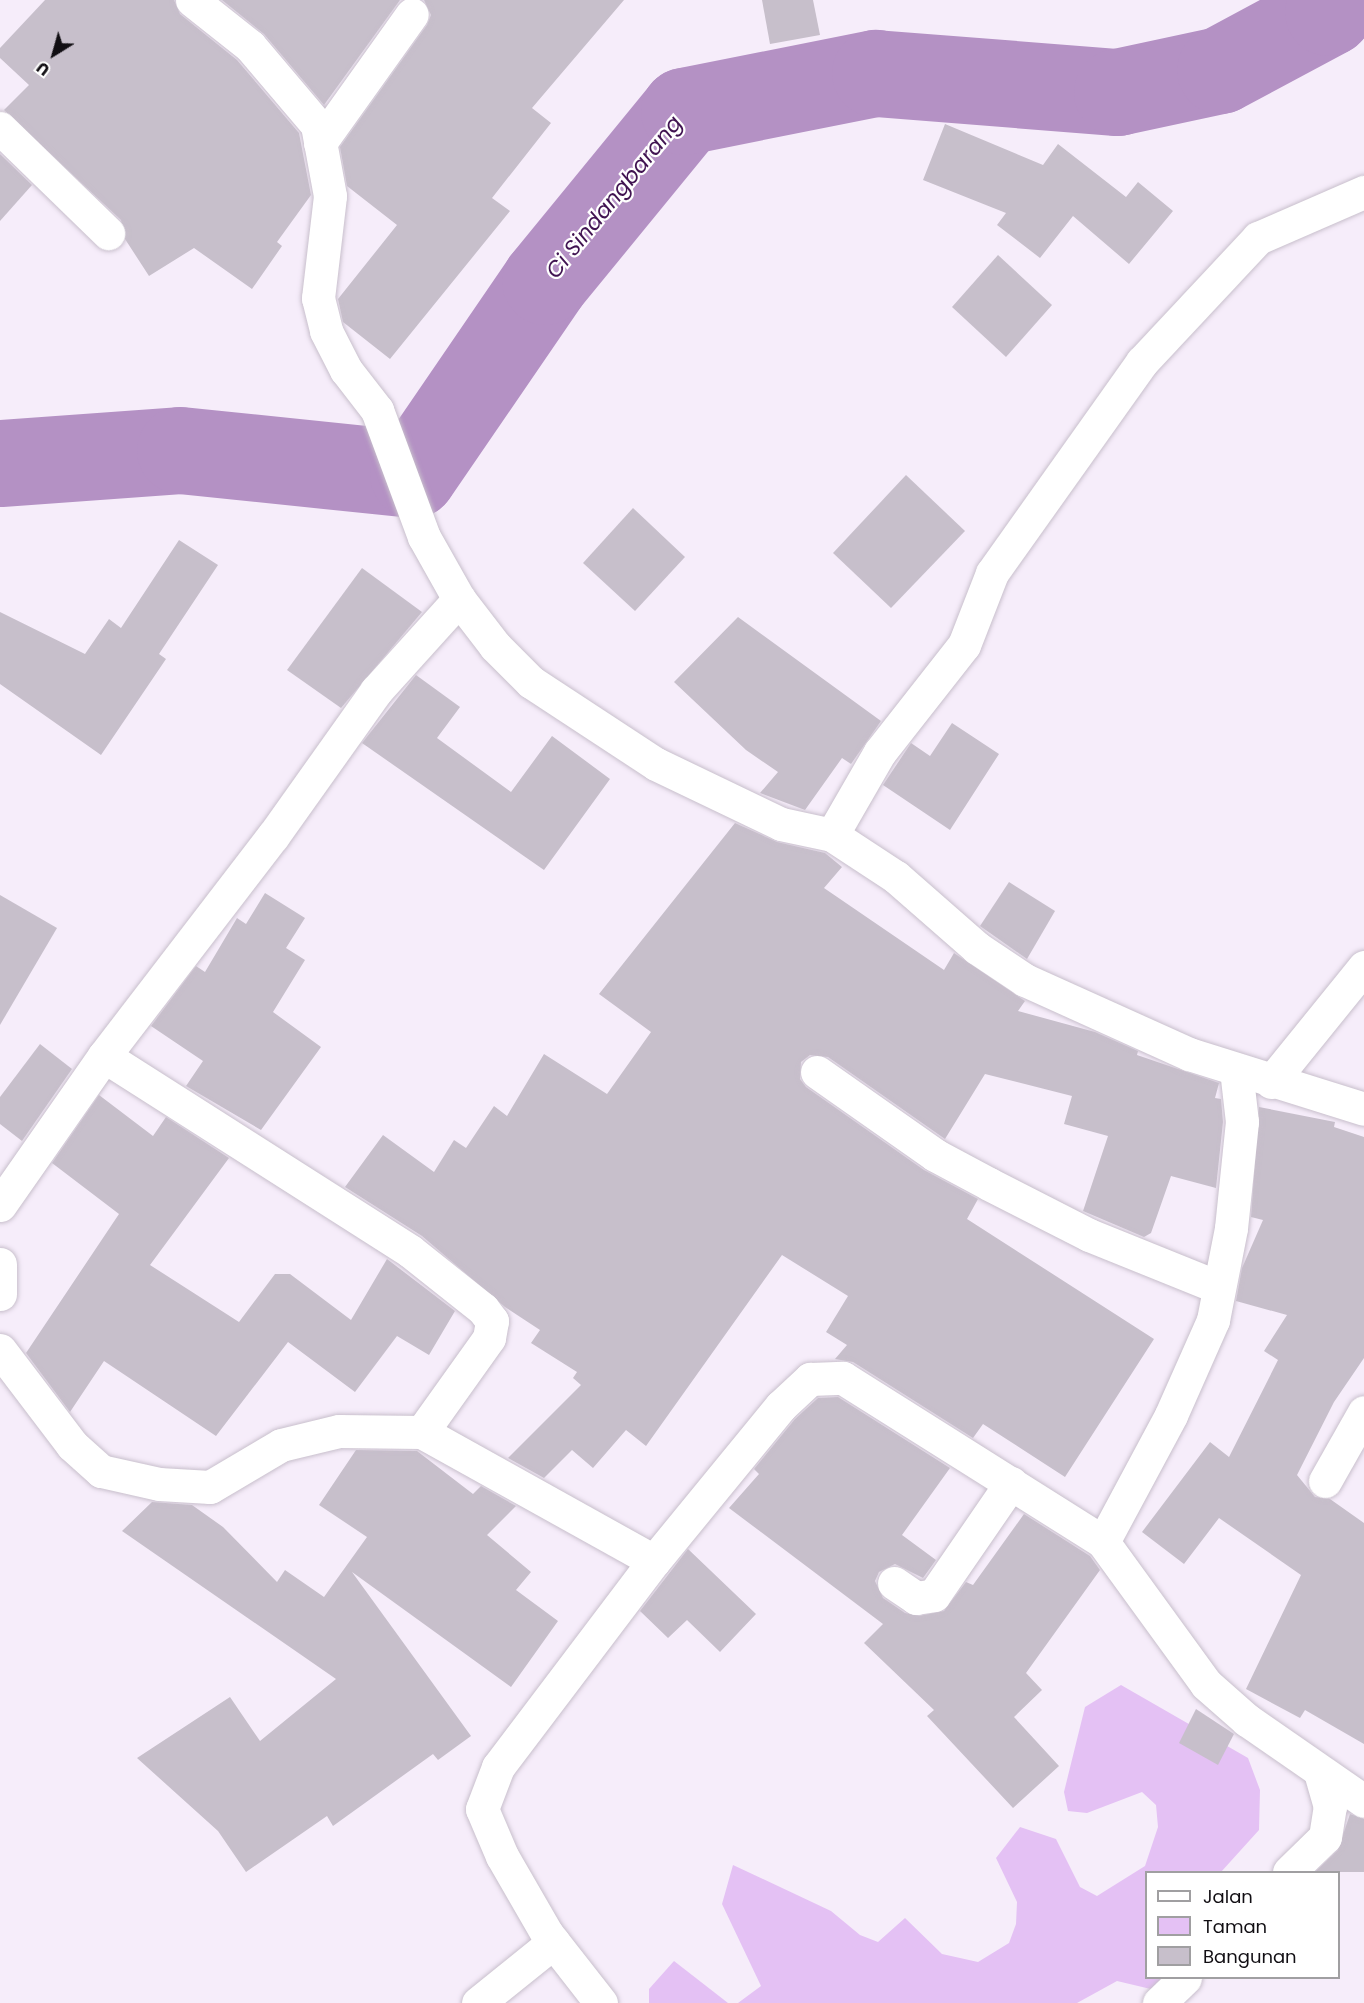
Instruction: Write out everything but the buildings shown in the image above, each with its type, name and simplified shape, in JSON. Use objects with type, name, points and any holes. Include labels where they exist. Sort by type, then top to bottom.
[{"type":"street","points":[[192,0],[250,46],[281,79],[317,125],[330,196],[318,297],[327,331],[346,370],[377,410],[424,537],[459,599],[495,646],[531,682],[607,734],[781,824],[832,835],[896,878],[977,948],[1025,980],[1189,1054],[1271,1082],[1364,1109]]},
{"type":"street","points":[[320,143],[412,14]]},
{"type":"street","points":[[0,128],[108,233]]},
{"type":"street","points":[[832,835],[880,752],[964,645],[992,573],[1142,362],[1258,238],[1364,192]]},
{"type":"street","points":[[0,1205],[104,1056],[273,836],[376,692],[459,599]]},
{"type":"street","points":[[1271,1082],[1364,967]]},
{"type":"street","points":[[104,1056],[411,1251],[483,1309],[492,1321],[489,1338],[422,1432]]},
{"type":"street","points":[[1103,1542],[1197,1364],[1213,1320],[1232,1228],[1242,1122],[1236,1069]]},
{"type":"street","points":[[817,1072],[935,1155],[989,1184],[1089,1235],[1218,1287]]},
{"type":"street","points":[[0,1264],[0,1294]]},
{"type":"street","points":[[0,1350],[72,1445],[101,1471],[159,1484],[210,1487],[281,1445],[339,1431],[422,1432],[654,1561]]},
{"type":"street","points":[[601,2003],[554,1942],[502,1856],[482,1809],[498,1767],[654,1561],[782,1406],[810,1379],[843,1378],[1103,1542],[1206,1684],[1322,1774],[1364,1801]]},
{"type":"street","points":[[1325,1481],[1364,1412]]},
{"type":"street","points":[[894,1583],[916,1598],[934,1595],[1011,1483]]},
{"type":"street","points":[[1290,1871],[1325,1837],[1330,1807],[1322,1774]]},
{"type":"street","points":[[478,2003],[554,1942]]},
{"type":"street","points":[[1159,2003],[1183,1979]]},
{"type":"green space","points":[[1121,1685],[1248,1758],[1260,1790],[1259,1830],[1222,1871],[1145,1871],[1145,1979],[1199,1979],[1176,1995],[1117,1981],[1077,2003],[738,2003],[761,1986],[722,1904],[733,1865],[831,1911],[860,1935],[878,1942],[905,1918],[942,1954],[978,1962],[1009,1943],[1016,1924],[1017,1902],[996,1858],[1020,1827],[1056,1839],[1080,1887],[1097,1896],[1145,1866],[1158,1827],[1156,1805],[1142,1792],[1087,1813],[1068,1811],[1064,1792],[1085,1707]]},
{"type":"green space","points":[[674,1961],[728,2003],[649,2003],[649,1989]]},
{"type":"waterway","name":"Ci Sindangbarang","points":[[0,463],[180,450],[413,474],[545,281],[684,111],[875,73],[1117,92],[1220,70],[1328,12],[1339,0]]}]
